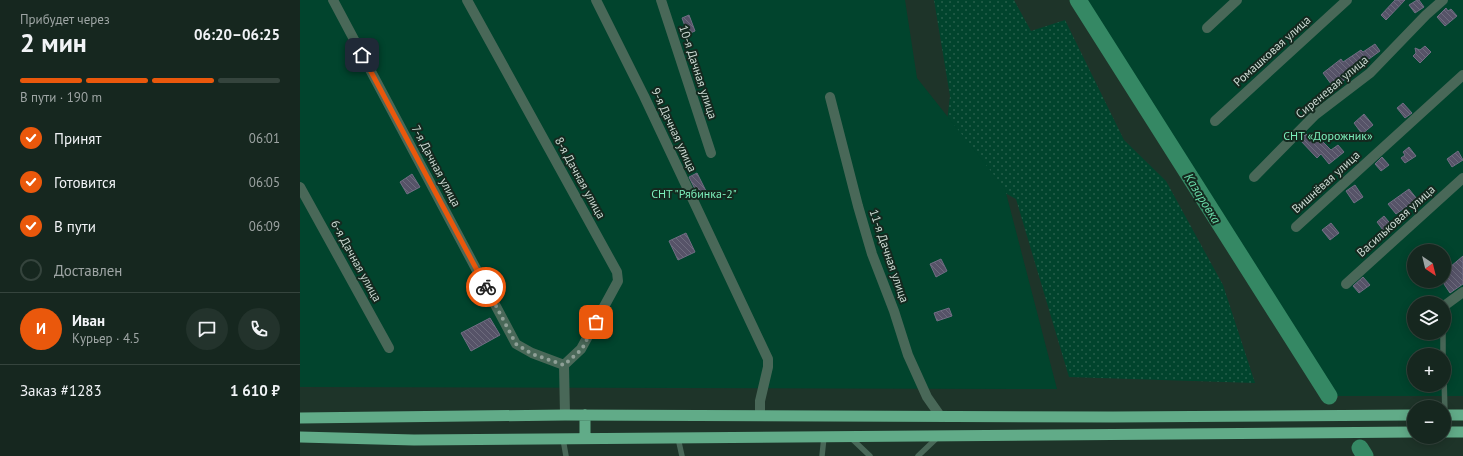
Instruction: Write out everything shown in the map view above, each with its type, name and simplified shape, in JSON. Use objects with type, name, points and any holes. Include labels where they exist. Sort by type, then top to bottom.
[{"type":"highway","points":[[300,418],[760,414],[941,417],[1407,415]]},
{"type":"highway","points":[[585,415],[585,438]]},
{"type":"highway","points":[[1451,415],[1463,415]]},
{"type":"highway","points":[[300,438],[414,440],[1407,432]]},
{"type":"highway","points":[[1451,432],[1463,432]]},
{"type":"street","name":"7-я Дачная улица","points":[[333,0],[516,344],[532,354],[564,365]]},
{"type":"street","name":"8-я Дачная улица","points":[[467,0],[617,272],[618,282],[582,349],[564,365]]},
{"type":"street","name":"9-я Дачная улица","points":[[596,0],[644,96],[768,359],[768,367],[760,401],[760,414]]},
{"type":"street","name":"10-я Дачная улица","points":[[661,0],[711,153]]},
{"type":"street","points":[[1207,28],[1237,0]]},
{"type":"street","name":"Ромашковая улица","points":[[1215,121],[1347,0]]},
{"type":"street","name":"Сиреневая улица","points":[[1254,177],[1315,115],[1370,73],[1426,15],[1443,0]]},
{"type":"street","name":"Вишнёвая улица","points":[[1296,227],[1463,75]]},
{"type":"street","name":"11-я Дачная улица","points":[[830,98],[872,254],[894,311],[908,355],[927,397],[941,417]]},
{"type":"street","name":"Васильковая улица","points":[[1346,284],[1463,178]]},
{"type":"street","name":"6-я Дачная улица","points":[[300,187],[389,348]]},
{"type":"street","points":[[1451,301],[1463,292]]},
{"type":"street","points":[[564,365],[565,415]]},
{"type":"lane","points":[[918,456],[941,435]]},
{"type":"lane","points":[[822,456],[824,436]]},
{"type":"lane","points":[[849,436],[870,456]]},
{"type":"lane","points":[[563,438],[566,456]]},
{"type":"lane","points":[[678,438],[682,456]]},
{"type":"green space","name":"СНТ \"Рябинка-2\"","points":[[300,0],[905,0],[917,78],[1005,189],[1057,389],[300,387]]},
{"type":"green space","points":[[934,0],[1014,0],[1031,31],[1065,20],[1124,140],[1166,181],[1223,285],[1255,383],[1069,377],[1016,199],[981,180],[946,130],[950,96]]},
{"type":"green space","name":"СНТ «Дорожник»","points":[[1081,0],[1463,0],[1463,396],[1334,396]]},
{"type":"building","points":[[1395,0],[1405,0],[1386,20],[1381,15]]},
{"type":"building","points":[[1419,0],[1424,7],[1415,13],[1409,5]]},
{"type":"building","points":[[1446,8],[1448,11],[1451,9],[1457,16],[1445,26],[1437,17]]},
{"type":"building","points":[[689,15],[695,31],[688,34],[682,18]]},
{"type":"building","points":[[1375,44],[1380,51],[1351,72],[1352,74],[1334,88],[1323,73],[1341,59],[1343,62],[1361,50],[1363,52]]},
{"type":"building","points":[[1425,46],[1431,52],[1420,63],[1413,56],[1416,53],[1415,48],[1420,50]]},
{"type":"building","points":[[1403,103],[1412,113],[1405,118],[1397,108]]},
{"type":"building","points":[[1364,114],[1373,125],[1362,134],[1354,123]]},
{"type":"building","points":[[1306,134],[1312,140],[1317,136],[1331,150],[1338,145],[1344,152],[1329,164],[1321,154],[1317,158],[1300,140]]},
{"type":"building","points":[[1409,147],[1416,156],[1405,163],[1401,158],[1405,155],[1403,152]]},
{"type":"building","points":[[1458,151],[1463,160],[1452,167],[1447,159]]},
{"type":"building","points":[[1382,157],[1389,165],[1381,171],[1375,164]]},
{"type":"building","points":[[697,173],[707,193],[699,197],[689,177]]},
{"type":"building","points":[[412,174],[420,187],[407,194],[400,182]]},
{"type":"building","points":[[1355,185],[1363,197],[1354,203],[1346,191]]},
{"type":"building","points":[[1409,189],[1417,199],[1396,214],[1388,204]]},
{"type":"building","points":[[1384,216],[1393,227],[1386,234],[1377,222]]},
{"type":"building","points":[[1331,223],[1339,233],[1330,240],[1322,230]]},
{"type":"building","points":[[686,233],[695,252],[678,260],[669,241]]},
{"type":"building","points":[[1463,256],[1463,284],[1450,293],[1447,288],[1451,288],[1451,266]]},
{"type":"building","points":[[941,259],[947,271],[936,277],[930,264]]},
{"type":"building","points":[[1363,277],[1370,285],[1359,293],[1353,286]]},
{"type":"building","points":[[949,308],[952,316],[937,321],[934,313]]},
{"type":"building","points":[[490,318],[500,335],[471,351],[461,333]]},
{"type":"waterway","name":"Казаровка","points":[[1078,0],[1329,396]]},
{"type":"waterway","name":"Казаровка","points":[[1360,448],[1365,456]]},
{"type":"way so far","points":[[486,287],[516,344],[532,354],[564,365],[582,349],[596,322]]},
{"type":"route","points":[[362,55],[486,287]]}]
